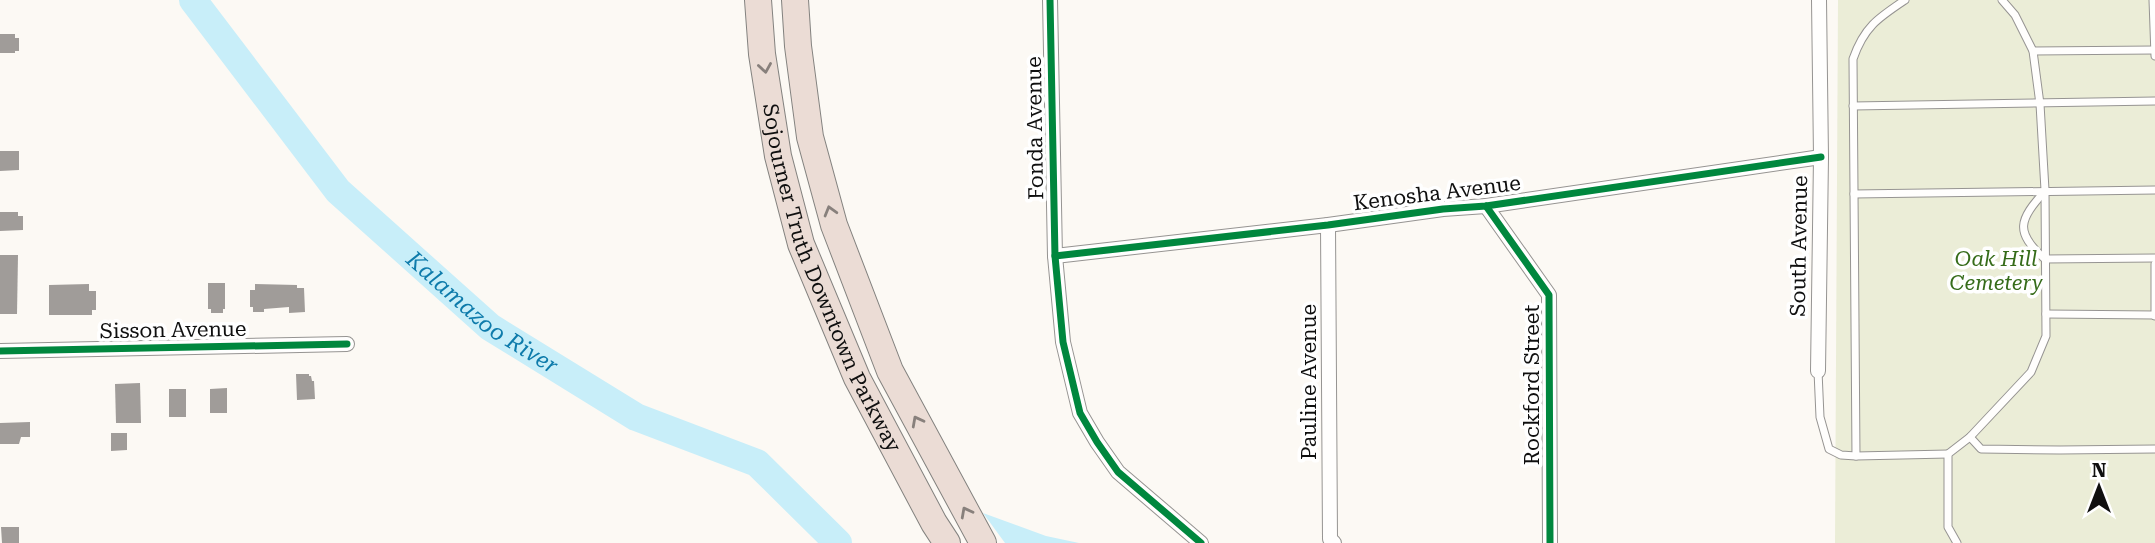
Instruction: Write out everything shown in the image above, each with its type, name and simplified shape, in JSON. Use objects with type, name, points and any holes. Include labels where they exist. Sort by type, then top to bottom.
[{"type":"highway","name":"Sojourner Truth Downtown Parkway","points":[[758,0],[762,54],[778,156],[801,244],[857,378],[947,543]]},
{"type":"highway","name":"Sojourner Truth Downtown Parkway","points":[[795,0],[810,137],[834,225],[890,371],[983,543]]},
{"type":"street","name":"Fonda Avenue","points":[[1050,0],[1055,256],[1063,342],[1080,413],[1118,472],[1201,543]]},
{"type":"street","name":"South Avenue","points":[[1818,371],[1821,157],[1819,0]]},
{"type":"street","name":"Kenosha Avenue","points":[[1055,256],[1486,206],[1821,157]]},
{"type":"street","name":"Rockford Street","points":[[1486,206],[1549,295],[1550,543]]},
{"type":"street","name":"Pauline Avenue","points":[[1328,225],[1332,541]]},
{"type":"street","name":"Sisson Avenue","points":[[0,351],[347,344]]},
{"type":"lane","points":[[1905,0],[1876,20],[1858,43],[1853,59],[1856,456],[1948,454],[1970,437],[2031,372],[2046,336],[2045,190],[2040,104],[2033,51],[2015,15],[2001,0]]},
{"type":"lane","points":[[2153,0],[2155,56]]},
{"type":"lane","points":[[2033,51],[2155,50]]},
{"type":"lane","points":[[1853,106],[2155,101]]},
{"type":"lane","points":[[2045,190],[2030,208],[2024,223],[2024,236],[2045,259],[2155,258]]},
{"type":"lane","points":[[1854,194],[2155,190]]},
{"type":"lane","points":[[2046,314],[2155,315],[2155,264]]},
{"type":"lane","name":"South Avenue","points":[[1818,371],[1820,417],[1829,449],[1841,455],[1856,456]]},
{"type":"lane","points":[[1970,437],[1981,449],[2155,449]]},
{"type":"lane","points":[[1948,454],[1948,527],[1957,543]]},
{"type":"green space","name":"Oak Hill Cemetery","points":[[1838,0],[2155,0],[2155,543],[1835,543]]},
{"type":"water","points":[[983,513],[1046,536],[1079,543],[1005,543]]},
{"type":"building","points":[[0,34],[15,34],[15,38],[19,38],[19,51],[0,53]]},
{"type":"building","points":[[0,151],[19,151],[19,170],[0,171]]},
{"type":"building","points":[[0,212],[18,212],[18,216],[23,216],[23,230],[0,231]]},
{"type":"building","points":[[0,255],[18,255],[17,314],[0,314]]},
{"type":"building","points":[[208,283],[225,283],[223,313],[211,313],[211,309],[208,309]]},
{"type":"building","points":[[89,284],[89,291],[96,291],[96,310],[92,310],[92,315],[49,315],[49,285]]},
{"type":"building","points":[[255,284],[297,285],[297,288],[304,288],[305,312],[289,313],[289,307],[253,312],[253,307],[250,307],[250,290],[255,290]]},
{"type":"building","points":[[296,374],[311,376],[315,399],[297,400]]},
{"type":"building","points":[[140,383],[141,423],[116,423],[115,384]]},
{"type":"building","points":[[227,388],[227,413],[210,413],[210,389]]},
{"type":"building","points":[[169,389],[186,389],[186,417],[169,417]]},
{"type":"building","points":[[30,422],[30,437],[21,437],[19,444],[0,444],[0,423]]},
{"type":"building","points":[[111,433],[127,433],[127,450],[111,451]]},
{"type":"building","points":[[1,527],[19,527],[19,543],[2,543]]},
{"type":"waterway","name":"Kalamazoo River","points":[[193,0],[338,191],[490,327],[636,417],[757,463],[838,543]]},
{"type":"cycle path","points":[[1050,0],[1055,256],[1063,342],[1080,413],[1118,472],[1201,543]]},
{"type":"cycle path","points":[[1055,256],[1486,206],[1821,157]]},
{"type":"cycle path","points":[[1486,206],[1549,295],[1550,543]]},
{"type":"cycle path","points":[[0,351],[347,344]]}]
